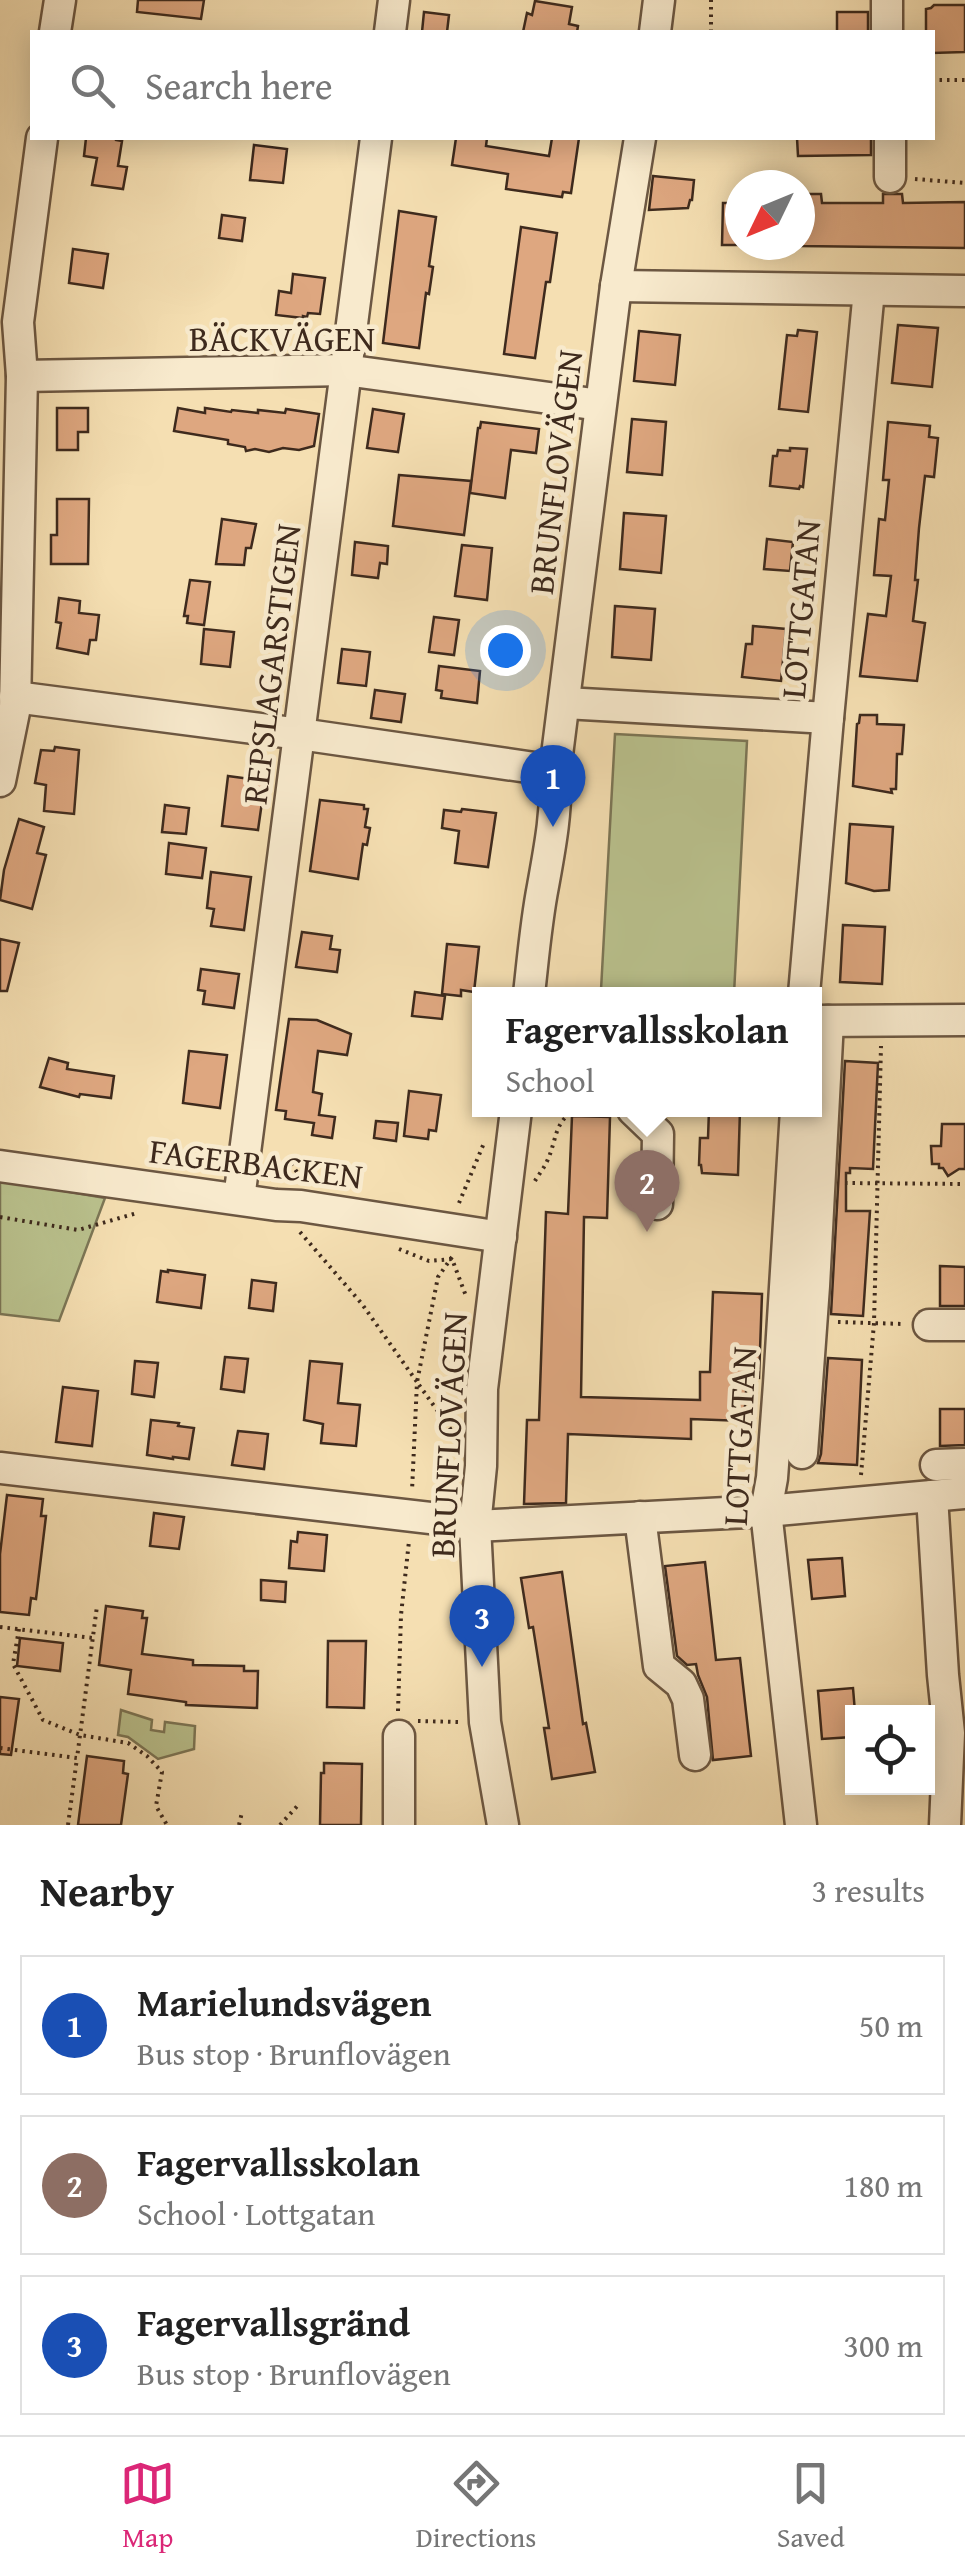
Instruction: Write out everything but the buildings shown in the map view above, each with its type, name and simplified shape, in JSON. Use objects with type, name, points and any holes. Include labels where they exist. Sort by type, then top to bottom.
[{"type":"street","points":[[56,30],[60,0]]},
{"type":"street","points":[[390,30],[394,0]]},
{"type":"street","points":[[654,30],[659,0]]},
{"type":"street","points":[[887,0],[888,30]]},
{"type":"street","points":[[0,780],[10,703],[22,376],[18,322],[42,140]]},
{"type":"street","name":"REPSLAGARSTIGEN","points":[[239,1200],[376,140]]},
{"type":"street","name":"BRUNFLOVÄGEN","points":[[530,987],[555,812],[555,771],[600,405],[640,140]]},
{"type":"street","points":[[890,140],[890,177]]},
{"type":"street","points":[[616,286],[965,291]]},
{"type":"street","name":"LOTTGATAN","points":[[805,987],[869,290]]},
{"type":"street","name":"BÄCKVÄGEN","points":[[22,376],[345,370],[600,405]]},
{"type":"street","points":[[10,703],[300,734],[555,771]]},
{"type":"street","points":[[565,703],[828,718]]},
{"type":"street","points":[[822,1022],[965,1020]]},
{"type":"street","name":"BRUNFLOVÄGEN","points":[[503,1825],[485,1722],[475,1526],[482,1389],[515,1117]]},
{"type":"street","points":[[640,1117],[658,1134],[657,1204]]},
{"type":"street","name":"LOTTGATAN","points":[[796,1117],[777,1417],[766,1511],[800,1825]]},
{"type":"street","points":[[802,1453],[812,1322],[818,1117]]},
{"type":"street","name":"FAGERBACKEN","points":[[0,1166],[239,1200],[300,1219],[501,1236]]},
{"type":"street","points":[[920,1325],[965,1325]]},
{"type":"street","points":[[0,1468],[475,1526],[766,1511],[965,1493]]},
{"type":"street","points":[[932,1496],[951,1591],[956,1706],[949,1733],[944,1825]]},
{"type":"street","points":[[625,1518],[659,1666],[682,1684],[688,1698],[695,1755]]},
{"type":"street","points":[[398,1728],[398,1825]]},
{"type":"path","points":[[711,0],[711,30]]},
{"type":"path","points":[[935,80],[965,80]]},
{"type":"path","points":[[890,177],[965,183]]},
{"type":"path","points":[[859,1502],[874,1324],[882,1046]]},
{"type":"path","points":[[246,1155],[292,1165],[304,1184],[300,1219],[456,1436],[457,1416]]},
{"type":"path","points":[[858,1183],[965,1184]]},
{"type":"path","points":[[0,1218],[78,1230],[136,1213]]},
{"type":"path","points":[[300,1219],[318,1235]]},
{"type":"path","points":[[394,1248],[429,1262],[452,1259],[467,1297]]},
{"type":"path","points":[[812,1322],[920,1325]]},
{"type":"path","points":[[417,1382],[398,1728],[485,1722]]},
{"type":"path","points":[[68,1825],[97,1606]]},
{"type":"path","points":[[0,1627],[93,1638]]},
{"type":"path","points":[[19,1629],[13,1664],[43,1720],[80,1735],[128,1743],[147,1756],[162,1772],[156,1806],[167,1825]]},
{"type":"path","points":[[0,1748],[77,1758]]},
{"type":"path","points":[[280,1825],[300,1803]]},
{"type":"path","points":[[239,1825],[242,1812]]},
{"type":"green space","points":[[615,734],[747,741],[734,987],[601,987]]},
{"type":"green space","points":[[0,1180],[105,1198],[59,1321],[0,1314]]},
{"type":"green space","points":[[121,1710],[152,1720],[151,1730],[164,1732],[165,1722],[195,1726],[194,1749],[158,1759],[128,1737],[118,1735]]},
{"type":"place","name":"Marielundsvägen","points":[[553,827]]},
{"type":"place","name":"Fagervallsskolan","points":[[647,1232]]},
{"type":"place","name":"Fagervallsgränd","points":[[482,1667]]}]
